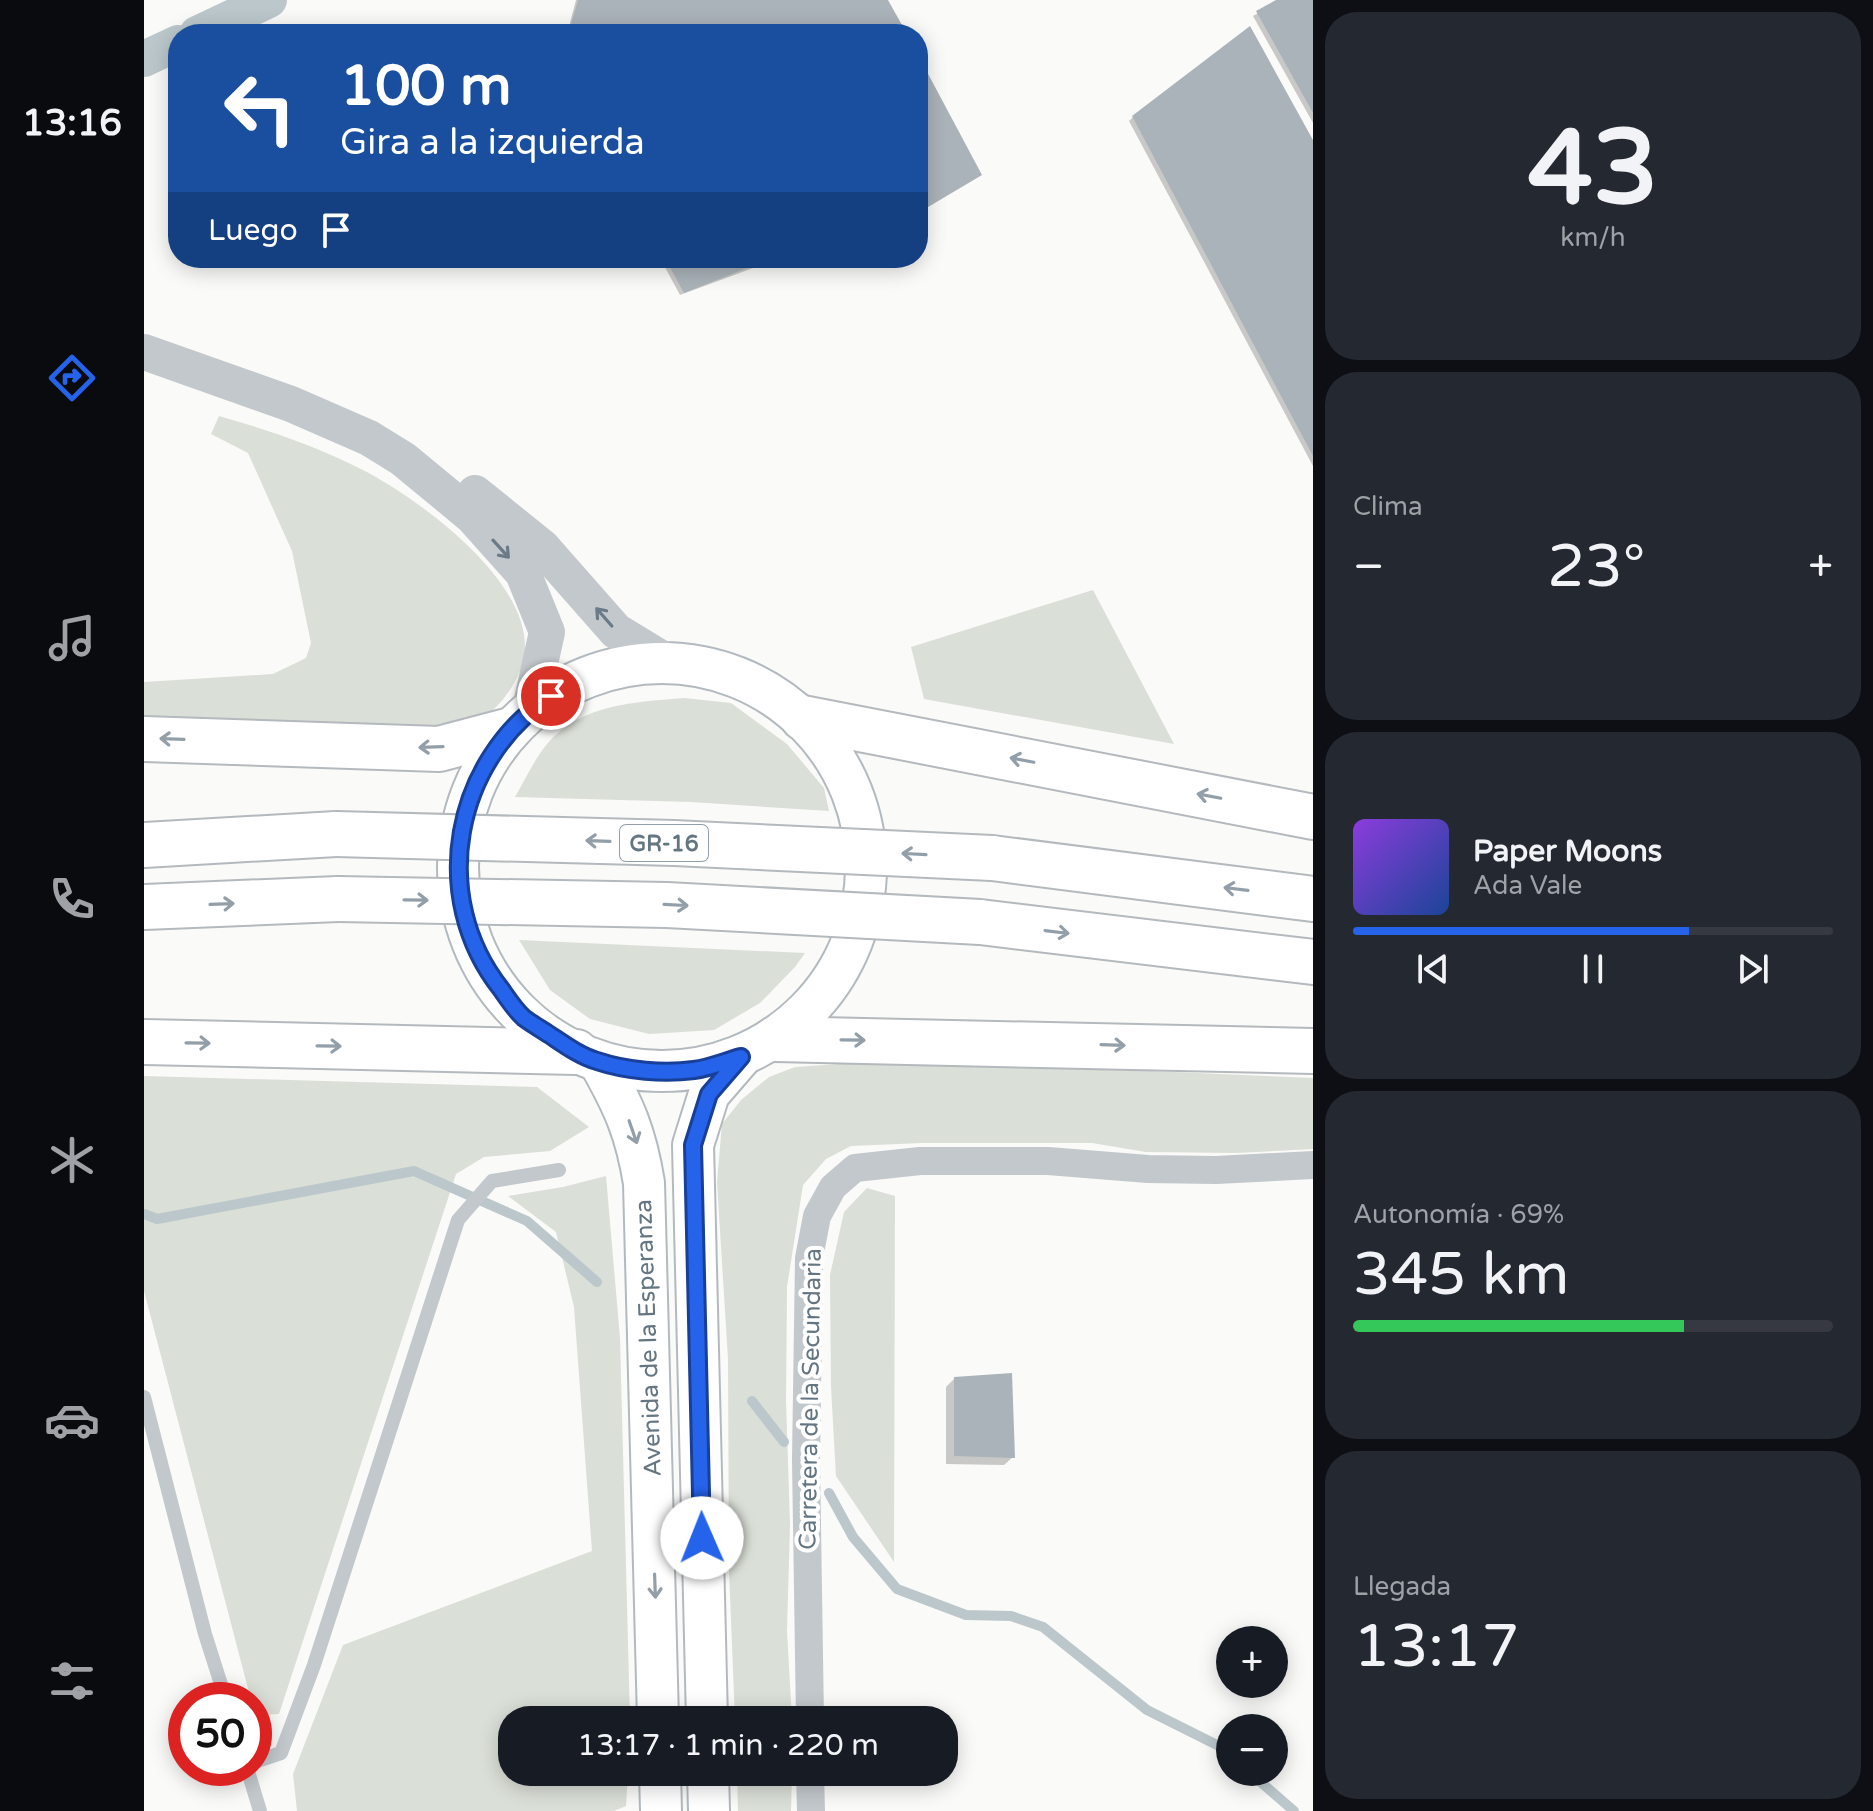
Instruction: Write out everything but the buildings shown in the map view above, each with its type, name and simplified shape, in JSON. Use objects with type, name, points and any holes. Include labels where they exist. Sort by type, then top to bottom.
[{"type":"highway","points":[[803,718],[1313,817]]},
{"type":"highway","points":[[144,739],[439,749],[519,720]]},
{"type":"highway","name":"GR-16","points":[[144,845],[336,834],[674,843],[992,858],[1313,899]]},
{"type":"highway","points":[[144,907],[338,899],[667,905],[980,922],[1313,962]]},
{"type":"highway","points":[[144,1042],[587,1057]]},
{"type":"highway","points":[[758,1048],[1313,1051]]},
{"type":"main road","name":"Avenida de la Esperanza","points":[[519,720],[571,683],[618,666],[667,662],[717,669],[763,688],[803,718],[841,767],[863,824],[867,886],[853,946],[821,998],[758,1048],[709,1094],[693,1145],[707,1706]]},
{"type":"main road","points":[[519,720],[474,784],[458,845],[461,909],[484,968],[523,1017],[587,1057],[647,1071],[695,1070],[758,1048]]},
{"type":"main road","name":"Avenida de la Esperanza","points":[[587,1057],[625,1108],[638,1146],[644,1183],[658,1706]]},
{"type":"main road","points":[[660,1786],[661,1811]]},
{"type":"main road","points":[[708,1786],[709,1811]]},
{"type":"street","points":[[144,352],[291,404],[369,438],[403,459],[472,516],[523,573],[547,632],[519,720]]},
{"type":"street","points":[[403,459],[455,477],[542,547],[616,631],[667,662]]},
{"type":"street","name":"Carretera de la Secundaria","points":[[810,1706],[806,1460],[809,1258],[817,1216],[833,1187],[855,1168],[920,1161],[1048,1161],[1148,1169],[1216,1170],[1313,1165]]},
{"type":"street","points":[[810,1786],[811,1811]]},
{"type":"lane","points":[[272,1756],[281,1753],[314,1665],[458,1220],[492,1181],[559,1170]]},
{"type":"lane","points":[[144,1397],[220,1682]]},
{"type":"lane","points":[[252,1786],[260,1811]]},
{"type":"shaded area","points":[[219,416],[292,439],[361,469],[413,501],[470,548],[514,604],[524,633],[520,671],[496,707],[479,720],[458,726],[144,719],[144,682],[273,674],[306,658],[311,643],[292,551],[248,453],[211,434]]},
{"type":"shaded area","points":[[1093,590],[1174,744],[924,699],[911,647]]},
{"type":"shaded area","points":[[684,698],[731,703],[787,744],[824,788],[829,811],[691,802],[515,797],[547,744],[576,720],[628,704]]},
{"type":"shaded area","points":[[519,940],[805,953],[760,1003],[714,1030],[649,1034],[590,1019],[550,990]]},
{"type":"shaded area","points":[[854,1063],[1313,1078],[1313,1149],[1236,1153],[1146,1152],[1092,1143],[922,1143],[851,1146],[826,1159],[803,1185],[787,1287],[786,1401],[790,1525],[787,1631],[791,1706],[734,1706],[729,1570],[728,1359],[717,1182],[722,1124],[741,1100],[769,1077],[795,1067]]},
{"type":"shaded area","points":[[144,1076],[537,1087],[589,1127],[550,1151],[484,1157],[456,1174],[279,1714],[272,1714],[272,1682],[246,1682],[144,1291]]},
{"type":"shaded area","points":[[606,1176],[620,1338],[630,1706],[498,1706],[498,1786],[627,1786],[626,1806],[614,1811],[297,1811],[293,1774],[343,1645],[592,1551],[574,1307],[556,1232],[508,1196]]},
{"type":"shaded area","points":[[867,1188],[895,1196],[894,1562],[836,1476],[830,1275],[844,1212]]},
{"type":"shaded area","points":[[737,1786],[792,1786],[791,1811],[738,1811]]},
{"type":"waterway","points":[[218,24],[269,0]]},
{"type":"waterway","points":[[144,59],[168,48]]},
{"type":"waterway","points":[[144,1214],[157,1219],[414,1171],[527,1221],[597,1282]]},
{"type":"waterway","points":[[752,1401],[784,1442]]},
{"type":"waterway","points":[[829,1493],[853,1537],[897,1589],[966,1615],[1011,1616],[1043,1627],[1147,1710],[1216,1744]]},
{"type":"waterway","points":[[1265,1786],[1294,1811]]},
{"type":"route","points":[[551,696],[530,709],[507,731],[474,784],[458,845],[461,909],[484,968],[523,1017],[576,1052],[599,1062],[647,1071],[695,1070],[741,1057],[709,1094],[693,1145],[702,1538]]}]
